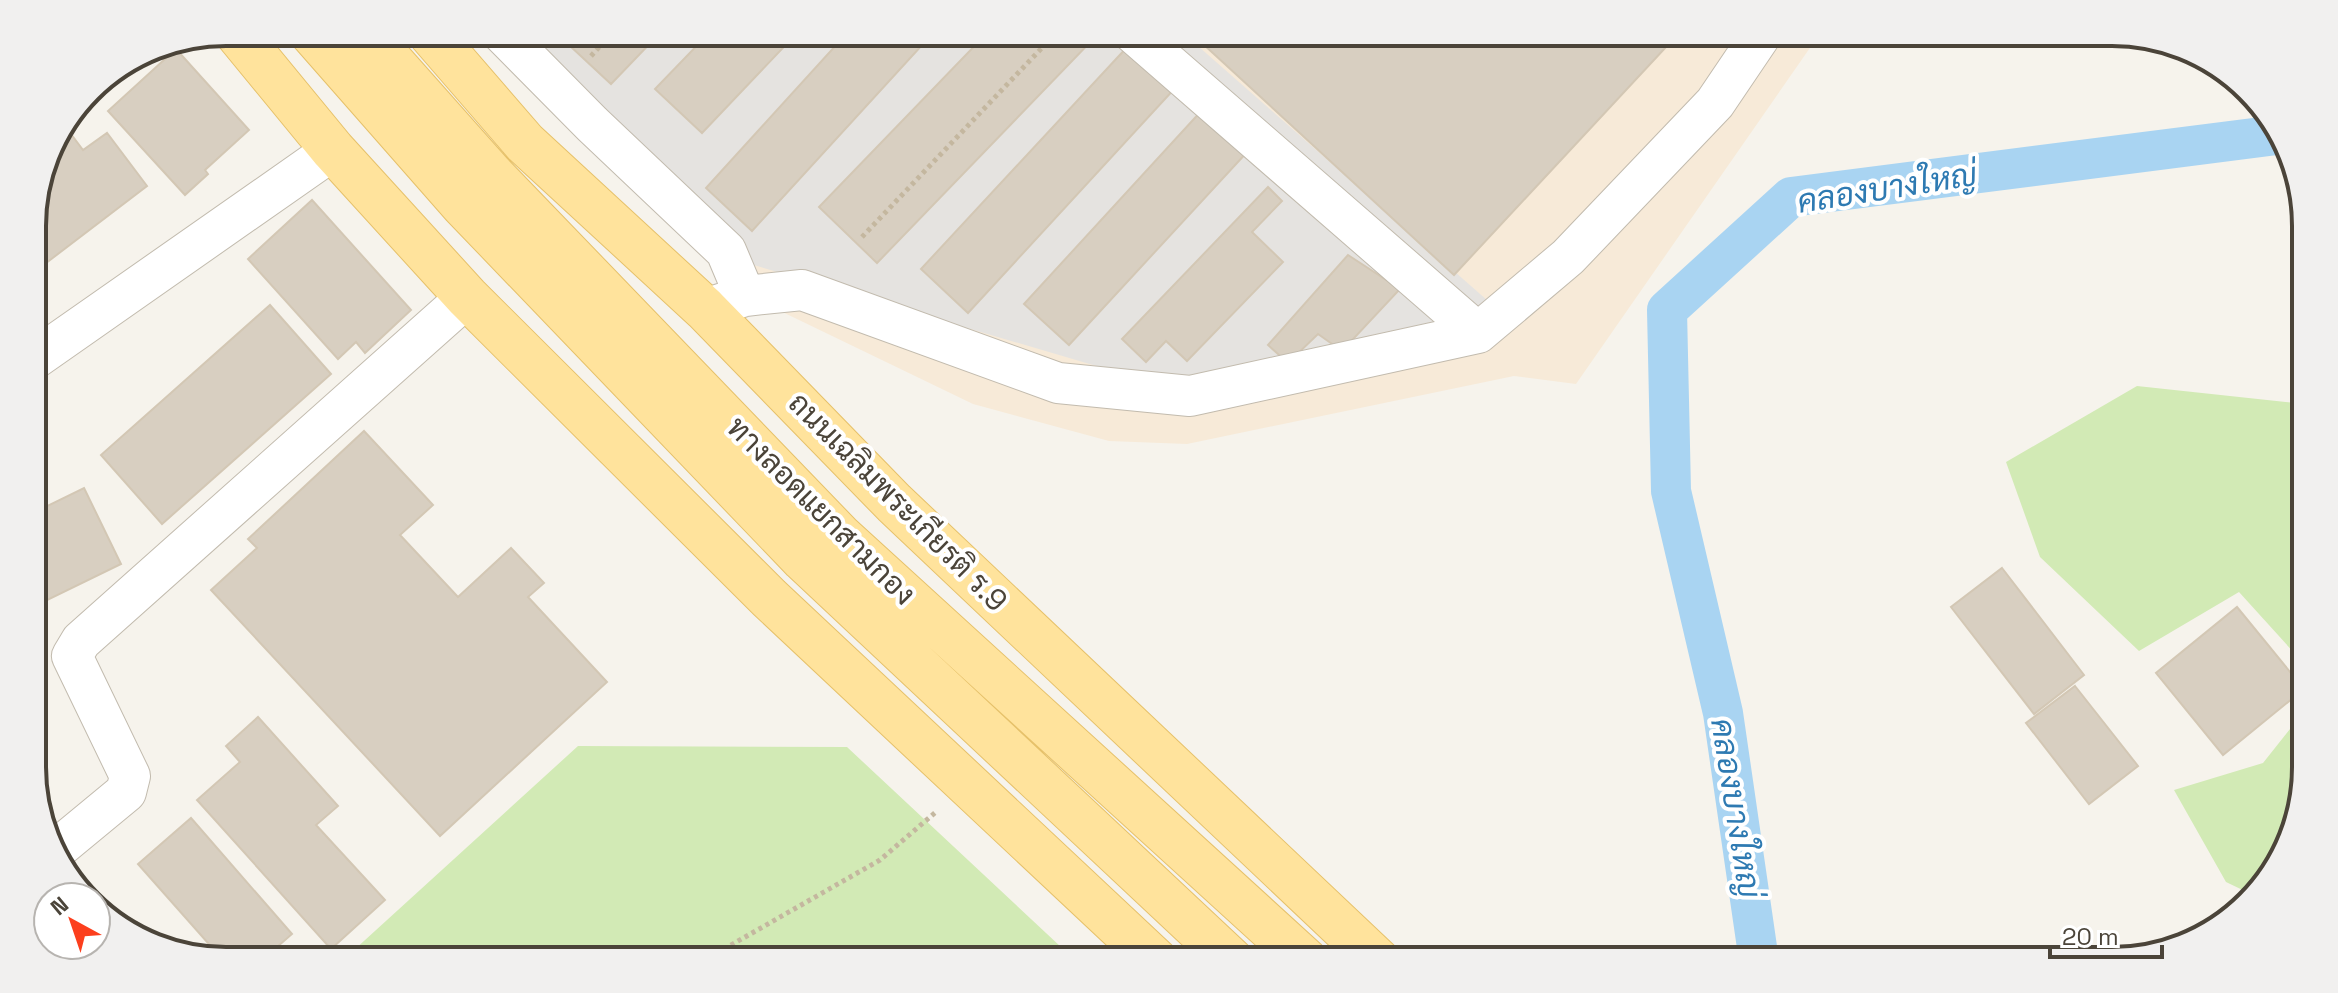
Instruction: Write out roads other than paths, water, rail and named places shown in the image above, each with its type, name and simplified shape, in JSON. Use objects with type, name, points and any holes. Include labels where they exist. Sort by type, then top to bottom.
[{"type":"main road","points":[[248,46],[333,150],[467,297],[769,598],[1141,947]]},
{"type":"main road","name":"ทางลอดแยกสามกอง","points":[[323,46],[463,205],[803,559],[1217,947]]},
{"type":"main road","name":"ทางลอดแยกสามกอง","points":[[377,46],[492,175],[840,536],[1291,947]]},
{"type":"main road","name":"ถนนเฉลิมพระเกียรติ ร.9","points":[[441,46],[525,143],[725,303],[894,503],[1363,947]]},
{"type":"lane","points":[[515,46],[726,251],[725,303],[802,290],[1058,383],[1190,396],[1478,333],[1568,257],[1715,103],[1754,46]]},
{"type":"lane","points":[[1148,46],[1478,333]]},
{"type":"lane","points":[[46,351],[333,150]]},
{"type":"lane","points":[[64,844],[126,792],[130,776],[72,656],[81,641],[467,297]]},
{"type":"waterway","name":"คลองบางใหญ่","points":[[1757,947],[1723,713],[1671,491],[1667,310],[1791,197],[2268,136]]}]
